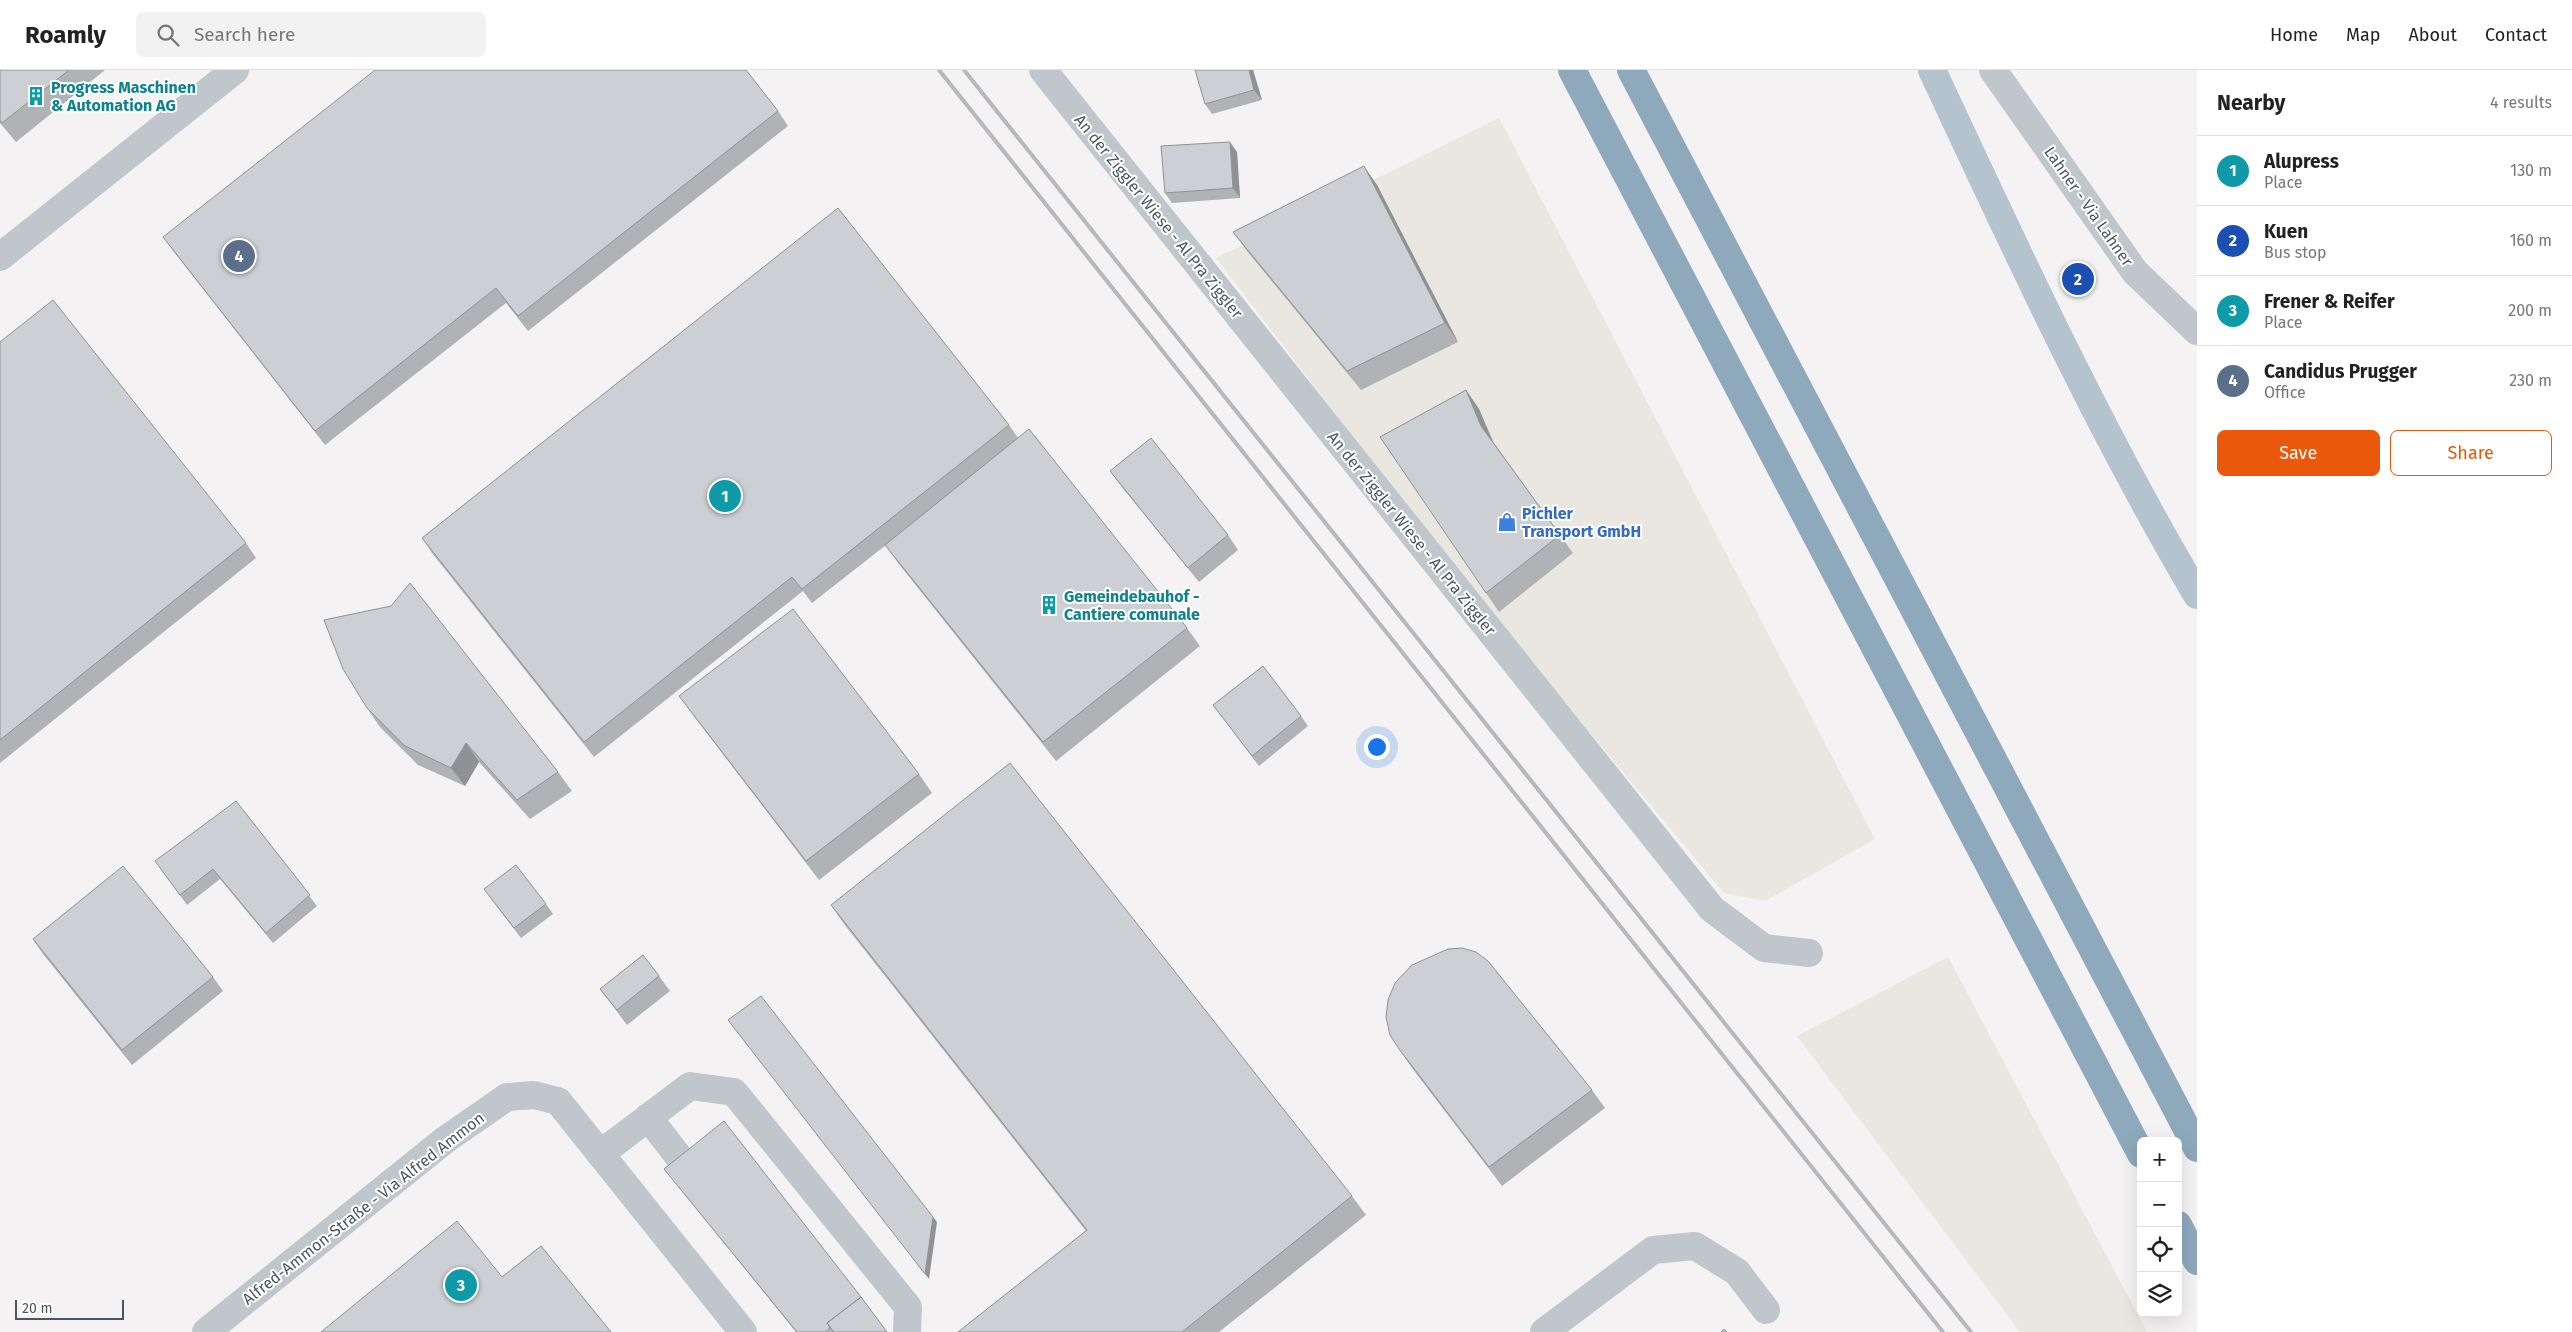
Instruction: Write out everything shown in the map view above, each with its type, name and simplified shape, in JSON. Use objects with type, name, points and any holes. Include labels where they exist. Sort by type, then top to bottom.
[{"type":"highway","points":[[1572,70],[2137,1146]]},
{"type":"highway","points":[[1631,70],[2197,1148]]},
{"type":"highway","points":[[2179,1227],[2197,1261]]},
{"type":"main road","points":[[1932,70],[2081,385],[2150,516],[2197,595]]},
{"type":"street","points":[[0,257],[236,70]]},
{"type":"street","name":"An der Ziggler Wiese - Al Pra Ziggler","points":[[1043,70],[1712,909],[1764,948],[1809,953]]},
{"type":"street","name":"Lahner - Via Lahner","points":[[1993,70],[2135,272],[2197,331]]},
{"type":"street","points":[[600,1154],[690,1086],[734,1092],[908,1308],[907,1332]]},
{"type":"street","name":"Alfred-Ammon-Straße - Via Alfred Ammon","points":[[206,1332],[446,1140],[507,1097],[534,1095],[558,1101],[743,1332]]},
{"type":"street","points":[[648,1117],[720,1210]]},
{"type":"street","points":[[1544,1332],[1653,1250],[1695,1246],[1737,1272],[1766,1310]]},
{"type":"shaded area","points":[[1499,118],[1875,839],[1765,901],[1724,893],[1465,583],[1216,258]]},
{"type":"shaded area","points":[[1948,957],[2137,1313],[2137,1317],[2139,1317],[2147,1332],[2020,1332],[1797,1036]]},
{"type":"building","points":[[0,70],[69,70],[2,123],[0,120]]},
{"type":"building","points":[[375,70],[746,70],[778,111],[518,316],[496,288],[315,431],[163,237]]},
{"type":"building","points":[[1195,70],[1249,70],[1254,90],[1205,104]]},
{"type":"building","points":[[1230,142],[1233,188],[1165,193],[1161,146]]},
{"type":"building","points":[[1364,166],[1445,323],[1347,371],[1233,232]]},
{"type":"building","points":[[838,208],[1009,425],[802,589],[792,577],[584,742],[422,538]]},
{"type":"building","points":[[53,300],[246,543],[0,740],[0,342]]},
{"type":"building","points":[[1466,390],[1481,426],[1560,535],[1486,593],[1380,437]]},
{"type":"building","name":"Gemeindebauhof - Cantiere comunale","points":[[1029,429],[1187,628],[1043,742],[885,545]]},
{"type":"building","points":[[1151,438],[1228,535],[1188,568],[1110,471]]},
{"type":"building","points":[[410,583],[558,772],[517,800],[466,743],[451,768],[405,746],[367,708],[343,669],[324,620],[391,606]]},
{"type":"building","points":[[793,609],[919,774],[806,861],[679,696]]},
{"type":"building","points":[[1263,666],[1301,716],[1252,756],[1213,705]]},
{"type":"building","points":[[1010,763],[1352,1196],[1182,1332],[958,1332],[1087,1230],[831,905]]},
{"type":"building","points":[[236,801],[310,895],[266,933],[213,869],[180,895],[155,861]]},
{"type":"building","points":[[516,865],[546,904],[514,928],[484,889]]},
{"type":"building","points":[[123,866],[213,977],[122,1050],[33,939]]},
{"type":"building","points":[[1462,948],[1476,952],[1488,961],[1592,1090],[1489,1167],[1399,1049],[1390,1035],[1386,1017],[1388,1000],[1395,983],[1412,965],[1448,949]]},
{"type":"building","points":[[643,955],[659,976],[617,1010],[600,989]]},
{"type":"building","points":[[761,996],[933,1217],[925,1274],[728,1020]]},
{"type":"building","points":[[724,1121],[861,1297],[827,1323],[830,1328],[825,1332],[797,1332],[664,1169]]},
{"type":"building","points":[[457,1221],[502,1277],[541,1246],[611,1332],[321,1332]]},
{"type":"building","points":[[861,1297],[887,1332],[834,1332],[827,1323]]},
{"type":"railway","points":[[939,70],[1943,1332]]},
{"type":"railway","points":[[964,70],[1971,1332]]},
{"type":"place","name":"Progress Maschinen & Automation AG","points":[[36,96]]},
{"type":"place","name":"Candidus Prugger","points":[[239,256]]},
{"type":"place","name":"Kuen","points":[[2078,279]]},
{"type":"place","name":"Alupress","points":[[725,496]]},
{"type":"place","name":"Pichler Transport GmbH","points":[[1507,522]]},
{"type":"place","name":"Gemeindebauhof - Cantiere comunale","points":[[1049,605]]},
{"type":"place","name":"Frener & Reifer","points":[[461,1285]]}]
